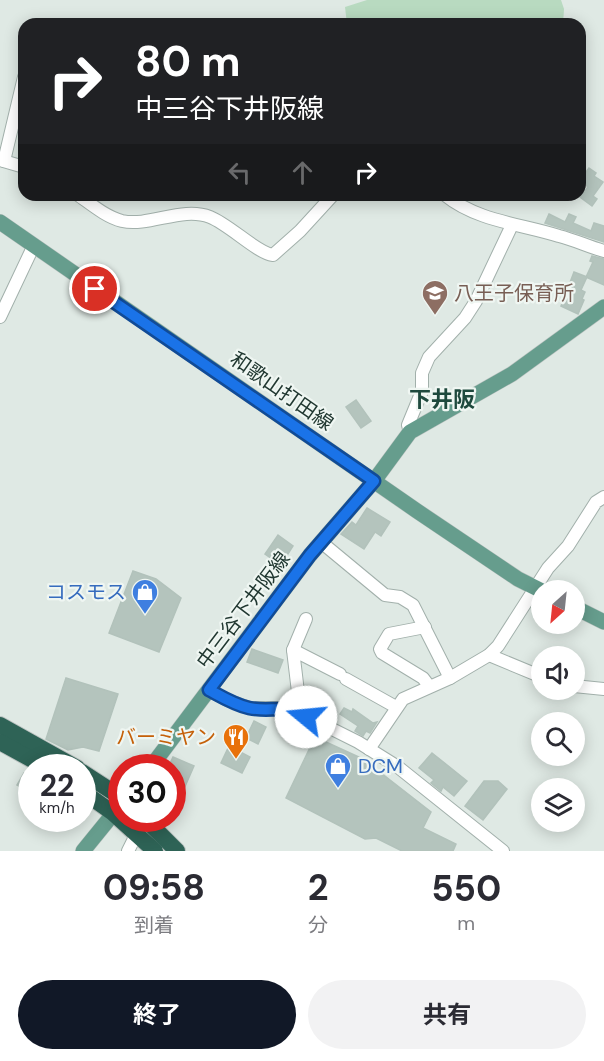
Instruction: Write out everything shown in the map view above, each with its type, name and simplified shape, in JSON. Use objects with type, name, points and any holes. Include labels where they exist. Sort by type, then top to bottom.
[{"type":"highway","points":[[0,725],[52,754]]},
{"type":"highway","points":[[0,742],[22,754]]},
{"type":"highway","points":[[96,784],[108,794]]},
{"type":"highway","points":[[144,832],[155,851]]},
{"type":"highway","points":[[150,832],[177,851]]},
{"type":"main road","name":"和歌山打田線","points":[[0,222],[374,481],[531,586]]},
{"type":"main road","points":[[410,432],[512,374],[604,307]]},
{"type":"main road","name":"中三谷下井阪線","points":[[161,754],[321,542],[374,481],[410,432]]},
{"type":"main road","points":[[585,612],[604,622]]},
{"type":"main road","points":[[83,851],[108,818]]},
{"type":"street","points":[[18,100],[2,160],[18,165]]},
{"type":"street","points":[[88,201],[120,220],[195,214],[208,216],[243,236],[266,254],[273,255],[300,231],[328,201]]},
{"type":"street","points":[[455,201],[466,208],[512,225],[560,236],[604,251]]},
{"type":"street","points":[[410,432],[408,426],[422,391],[422,373],[429,357],[465,318],[476,301],[512,225]]},
{"type":"street","points":[[0,317],[34,245]]},
{"type":"street","points":[[543,580],[548,568],[568,546],[596,502],[604,497]]},
{"type":"street","points":[[321,542],[385,594],[410,602],[450,678]]},
{"type":"street","points":[[369,749],[402,699],[450,678],[489,655],[531,601]]},
{"type":"street","points":[[292,709],[298,692],[293,650],[306,619]]},
{"type":"street","points":[[425,627],[389,634],[380,649],[382,653],[423,678],[429,686]]},
{"type":"street","points":[[293,650],[396,707]]},
{"type":"street","points":[[489,655],[531,672]]},
{"type":"street","points":[[585,687],[604,689]]},
{"type":"street","points":[[209,690],[227,700],[250,708],[292,709],[369,749],[398,767],[503,851]]},
{"type":"street","points":[[128,851],[138,832]]},
{"type":"green space","points":[[367,0],[561,0],[564,9],[563,18],[346,18],[345,7]]},
{"type":"building","points":[[589,168],[596,173],[594,176],[603,182],[593,196],[597,199],[592,206],[585,201],[588,187],[586,172]]},
{"type":"building","points":[[549,214],[565,222],[569,214],[576,217],[573,223],[591,231],[594,223],[604,226],[604,242],[545,223]]},
{"type":"building","points":[[592,256],[604,259],[604,285],[586,277],[593,262],[590,261]]},
{"type":"building","points":[[574,272],[587,277],[581,290],[585,292],[582,299],[584,300],[578,314],[561,306]]},
{"type":"building","points":[[356,400],[371,421],[361,428],[346,407]]},
{"type":"building","points":[[367,508],[390,522],[381,536],[375,532],[364,549],[341,534],[352,522],[356,525]]},
{"type":"building","points":[[278,535],[293,546],[281,565],[265,554]]},
{"type":"building","name":"コスモス","points":[[133,571],[156,579],[181,598],[159,652],[109,633]]},
{"type":"building","points":[[252,649],[283,660],[278,673],[247,662]]},
{"type":"building","points":[[66,678],[118,694],[99,751],[83,747],[68,750],[46,739]]},
{"type":"building","points":[[344,708],[352,712],[353,709],[373,723],[377,722],[370,733],[366,731],[363,736],[355,731],[358,726],[340,714]]},
{"type":"building","points":[[254,721],[266,727],[258,744],[246,738]]},
{"type":"building","points":[[315,737],[363,759],[431,812],[423,828],[456,844],[453,851],[402,851],[376,838],[365,839],[286,798]]},
{"type":"building","name":"バーミヤン","points":[[229,746],[250,757],[242,773],[221,763]]},
{"type":"building","points":[[432,753],[467,781],[454,796],[443,787],[441,791],[431,783],[434,780],[419,768]]},
{"type":"building","points":[[186,763],[194,766],[186,784]]},
{"type":"building","points":[[484,781],[498,781],[507,789],[483,820],[465,806]]},
{"type":"place","name":"八王子保育所","points":[[435,316]]},
{"type":"place","name":"コスモス","points":[[145,615]]},
{"type":"place","name":"バーミヤン","points":[[236,760]]},
{"type":"place","name":"DCM","points":[[338,789]]},
{"type":"district","name":"下井阪","points":[[442,399]]},
{"type":"route","points":[[95,289],[374,481],[310,555],[209,690],[227,700],[250,708],[290,708],[306,717]]}]
